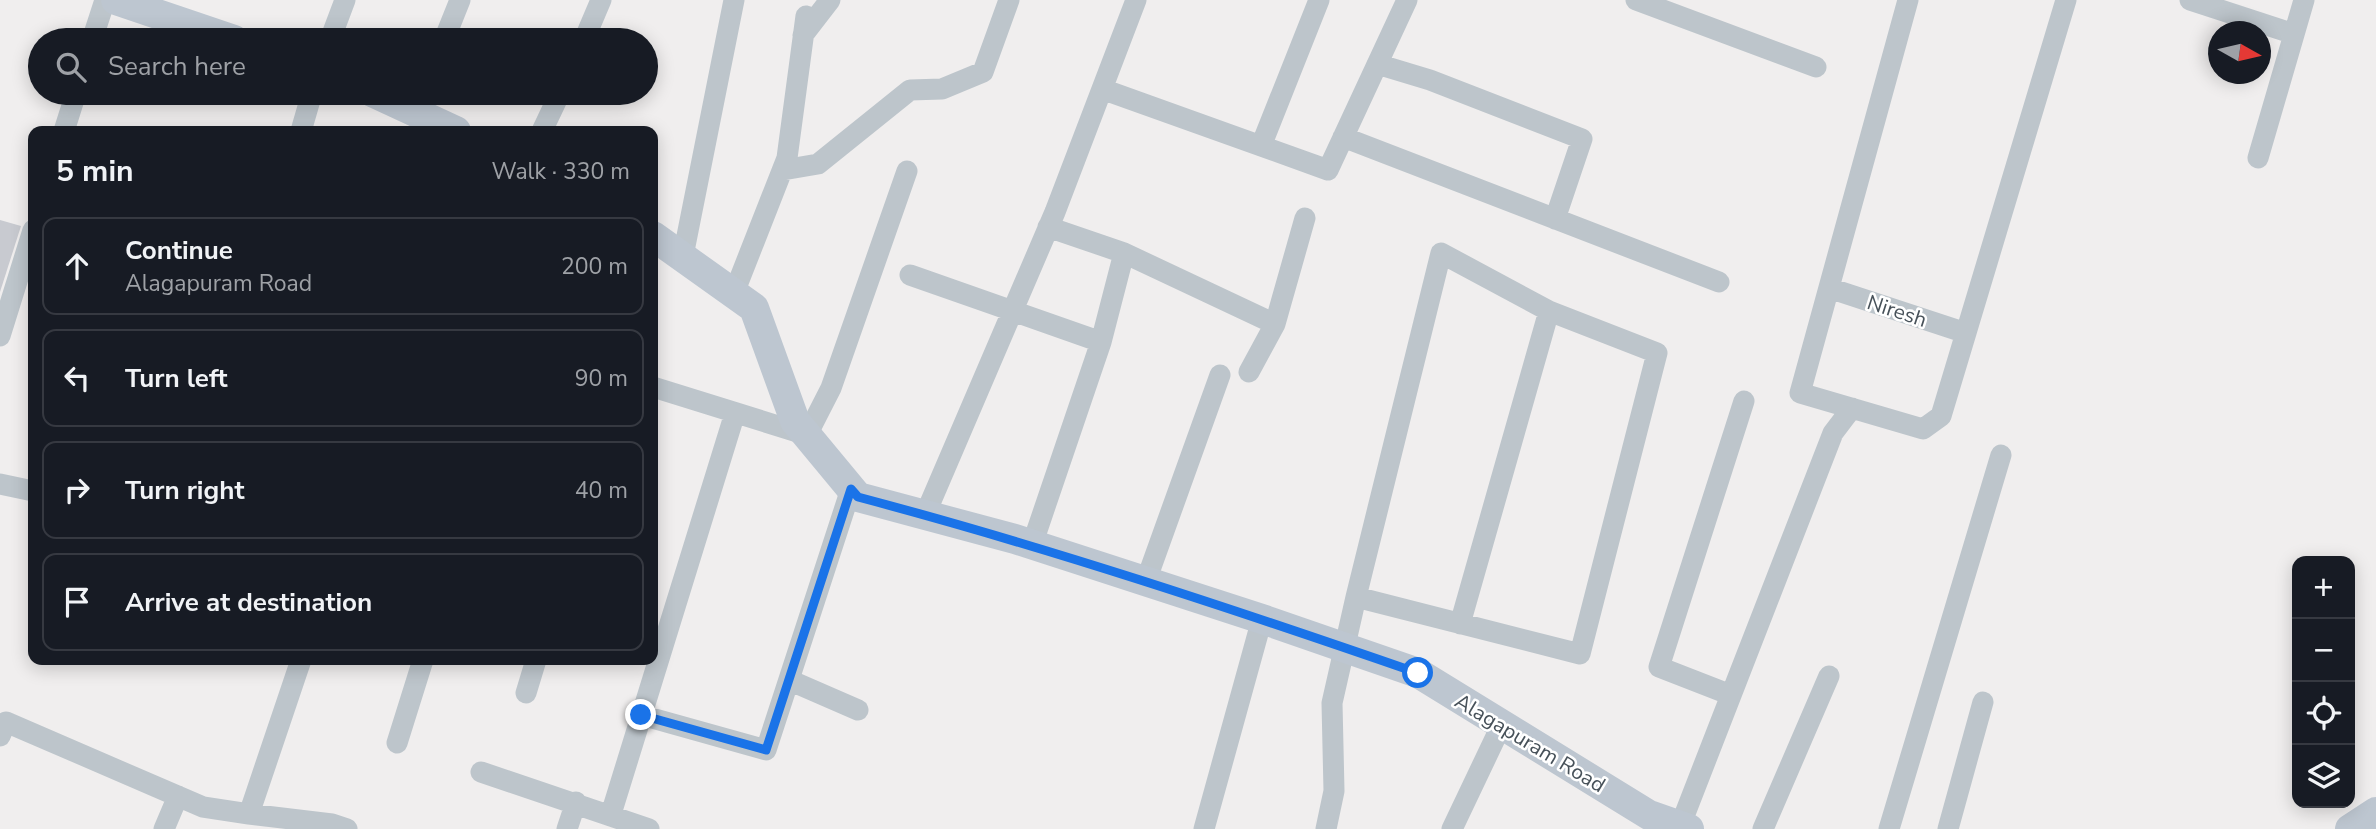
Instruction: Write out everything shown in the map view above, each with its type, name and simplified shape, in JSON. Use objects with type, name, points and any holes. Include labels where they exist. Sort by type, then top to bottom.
[{"type":"main road","points":[[116,0],[199,28]]},
{"type":"main road","points":[[423,105],[450,126]]},
{"type":"main road","name":"Alagapuram Road","points":[[658,239],[754,308],[796,421],[858,497],[1032,545],[1262,619],[1418,673],[1649,815],[1683,828]]},
{"type":"main road","points":[[2350,829],[2376,812]]},
{"type":"street","points":[[96,28],[105,0]]},
{"type":"street","points":[[334,28],[345,0]]},
{"type":"street","points":[[449,28],[460,0]]},
{"type":"street","points":[[589,28],[601,0]]},
{"type":"street","points":[[683,256],[734,0]]},
{"type":"street","points":[[734,293],[788,158],[805,25],[831,0]]},
{"type":"street","points":[[783,170],[818,164],[910,90],[942,89],[983,72],[1009,0]]},
{"type":"street","points":[[925,515],[1048,227],[1136,0]]},
{"type":"street","points":[[1261,146],[1319,0]]},
{"type":"street","points":[[1102,89],[1328,170],[1407,0]]},
{"type":"street","points":[[1636,0],[1816,67]]},
{"type":"street","points":[[1908,0],[1800,393],[1923,429],[1941,416],[2066,0]]},
{"type":"street","points":[[2190,0],[2294,34]]},
{"type":"street","points":[[2258,158],[2304,0]]},
{"type":"street","points":[[1377,64],[1430,80],[1581,139],[1555,219]]},
{"type":"street","points":[[66,126],[72,105]]},
{"type":"street","points":[[302,126],[309,105]]},
{"type":"street","points":[[544,126],[554,105]]},
{"type":"street","points":[[1343,137],[1719,282]]},
{"type":"street","points":[[658,389],[807,435],[831,388],[907,171]]},
{"type":"street","points":[[1249,372],[1275,324],[1305,218]]},
{"type":"street","points":[[1048,227],[1125,253],[1275,324]]},
{"type":"street","points":[[0,336],[28,246]]},
{"type":"street","points":[[1032,545],[1101,342],[1125,253]]},
{"type":"street","points":[[1326,829],[1334,791],[1332,703],[1343,648],[1441,253],[1549,311],[1657,354],[1580,654],[1356,597]]},
{"type":"street","points":[[910,275],[1101,342]]},
{"type":"street","name":"Niresh","points":[[1829,288],[1966,333]]},
{"type":"street","points":[[1460,624],[1549,311]]},
{"type":"street","points":[[1146,581],[1220,375]]},
{"type":"street","points":[[1731,695],[1659,667],[1744,401]]},
{"type":"street","points":[[1683,828],[1731,695],[1833,433],[1852,408]]},
{"type":"street","points":[[658,660],[735,413]]},
{"type":"street","points":[[1889,829],[2001,454]]},
{"type":"street","points":[[0,484],[28,490]]},
{"type":"street","points":[[641,715],[766,750],[851,489]]},
{"type":"street","points":[[1204,829],[1262,619]]},
{"type":"street","points":[[249,814],[299,665]]},
{"type":"street","points":[[397,743],[421,665]]},
{"type":"street","points":[[526,693],[534,665]]},
{"type":"street","points":[[611,814],[657,665]]},
{"type":"street","points":[[1763,829],[1829,676]]},
{"type":"street","points":[[789,680],[858,710]]},
{"type":"street","points":[[1948,829],[1983,702]]},
{"type":"street","points":[[0,736],[6,722],[203,807],[337,827]]},
{"type":"street","points":[[1451,829],[1501,726]]},
{"type":"street","points":[[481,772],[649,829]]},
{"type":"street","points":[[164,829],[177,796]]},
{"type":"street","points":[[567,829],[576,803]]},
{"type":"building","points":[[0,220],[21,226],[0,292]]},
{"type":"route","points":[[641,715],[766,750],[851,489],[858,497],[1015,539],[1418,673]]}]
